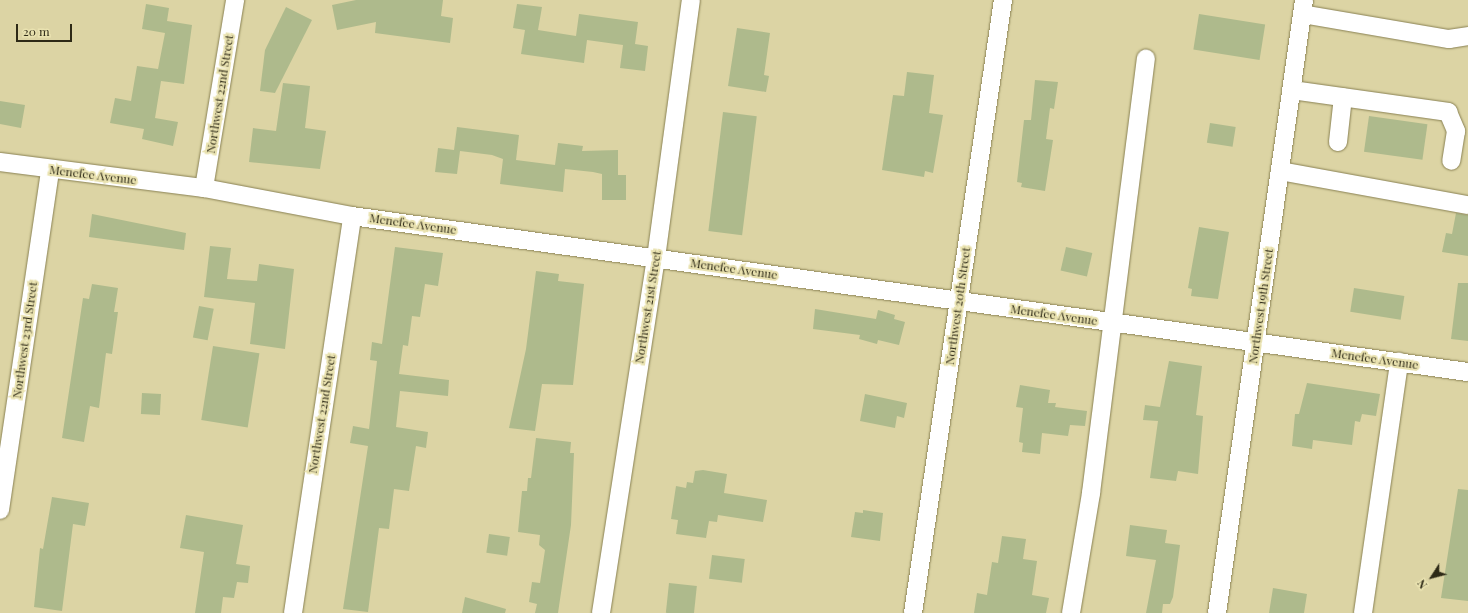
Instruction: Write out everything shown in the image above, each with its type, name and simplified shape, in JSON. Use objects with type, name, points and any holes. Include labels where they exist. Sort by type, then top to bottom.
[{"type":"street","name":"Northwest 22nd Street","points":[[204,188],[234,0]]},
{"type":"street","name":"Northwest 21st Street","points":[[601,613],[656,258],[691,0]]},
{"type":"street","name":"Northwest 20th Street","points":[[912,613],[1003,0]]},
{"type":"street","points":[[1303,7],[1449,39],[1468,36]]},
{"type":"street","name":"Northwest 19th Street","points":[[1217,613],[1303,7]]},
{"type":"street","points":[[1071,613],[1112,322],[1146,58]]},
{"type":"street","points":[[1292,90],[1448,112],[1456,131],[1451,161]]},
{"type":"street","points":[[1338,142],[1343,97]]},
{"type":"street","name":"Menefee Avenue","points":[[0,162],[50,170],[204,188],[352,216],[1468,372]]},
{"type":"street","name":"Northwest 23rd Street","points":[[0,510],[50,170]]},
{"type":"street","points":[[1280,171],[1468,205]]},
{"type":"street","name":"Northwest 22nd Street","points":[[293,613],[352,216]]},
{"type":"street","points":[[1362,613],[1399,362]]},
{"type":"building","points":[[356,0],[443,0],[441,16],[453,18],[450,43],[375,33],[376,22],[337,30],[332,5]]},
{"type":"building","points":[[146,4],[169,8],[167,21],[192,25],[184,84],[161,81],[155,118],[178,122],[173,146],[142,139],[144,129],[110,123],[115,98],[131,101],[137,66],[158,69],[165,33],[142,29]]},
{"type":"building","points":[[517,4],[542,7],[538,30],[576,36],[579,14],[638,22],[635,44],[648,46],[645,71],[620,68],[623,45],[587,40],[584,63],[521,54],[525,30],[513,28]]},
{"type":"building","points":[[286,7],[312,20],[275,93],[260,91],[265,50]]},
{"type":"building","points":[[1199,14],[1265,24],[1260,60],[1193,50]]},
{"type":"building","points":[[737,28],[770,33],[764,75],[769,76],[766,92],[728,86]]},
{"type":"building","points":[[907,72],[934,75],[929,113],[943,115],[933,173],[925,171],[924,177],[882,170],[893,95],[904,96]]},
{"type":"building","points":[[1035,80],[1058,82],[1054,109],[1050,108],[1046,139],[1053,140],[1045,191],[1021,187],[1022,183],[1017,182],[1024,120],[1031,120]]},
{"type":"building","points":[[283,83],[310,86],[305,128],[326,131],[320,169],[249,162],[253,128],[276,131]]},
{"type":"building","points":[[0,101],[25,105],[21,128],[0,124]]},
{"type":"building","points":[[723,112],[757,116],[742,235],[708,231]]},
{"type":"building","points":[[1369,116],[1427,124],[1422,160],[1364,152]]},
{"type":"building","points":[[1210,123],[1236,127],[1233,147],[1207,143]]},
{"type":"building","points":[[457,127],[519,135],[516,160],[555,165],[558,143],[583,146],[582,151],[618,150],[618,175],[626,175],[626,200],[602,200],[602,174],[593,172],[565,169],[563,192],[500,184],[503,159],[492,155],[460,151],[457,174],[435,172],[438,148],[454,150]]},
{"type":"building","points":[[1456,213],[1468,215],[1468,256],[1442,252],[1446,233],[1452,234]]},
{"type":"building","points":[[92,214],[186,233],[184,250],[89,237]]},
{"type":"building","points":[[1199,227],[1229,232],[1218,299],[1191,296],[1192,289],[1188,288]]},
{"type":"building","points":[[210,246],[231,248],[227,279],[257,281],[259,264],[294,269],[285,349],[250,344],[255,303],[204,297]]},
{"type":"building","points":[[395,247],[443,253],[438,286],[425,284],[420,317],[412,316],[408,346],[403,345],[399,374],[449,380],[448,396],[400,391],[396,427],[428,432],[426,448],[416,446],[409,491],[394,489],[389,529],[379,528],[368,612],[343,609],[368,446],[350,443],[353,426],[369,429],[377,361],[370,360],[372,342],[382,344]]},
{"type":"building","points":[[1066,247],[1092,253],[1087,276],[1061,270]]},
{"type":"building","points":[[536,271],[559,274],[558,281],[584,284],[573,385],[542,384],[535,431],[509,428],[526,349]]},
{"type":"building","points":[[1458,283],[1468,283],[1468,341],[1451,339]]},
{"type":"building","points":[[92,284],[118,288],[114,312],[118,312],[112,354],[106,353],[99,408],[90,406],[84,442],[62,438],[83,298],[89,299]]},
{"type":"building","points":[[1354,288],[1404,296],[1401,320],[1350,312]]},
{"type":"building","points":[[199,306],[214,309],[208,340],[193,337]]},
{"type":"building","points":[[815,309],[876,319],[878,310],[895,315],[894,319],[905,322],[899,345],[878,340],[877,344],[859,339],[860,335],[813,329]]},
{"type":"building","points":[[213,346],[259,353],[248,427],[201,420]]},
{"type":"building","points":[[1169,361],[1202,366],[1196,415],[1203,416],[1198,474],[1178,471],[1176,481],[1150,478],[1158,421],[1143,420],[1145,405],[1160,407]]},
{"type":"building","points":[[1307,383],[1380,394],[1376,416],[1362,414],[1360,422],[1355,421],[1352,445],[1313,440],[1312,449],[1292,446],[1295,414],[1299,414]]},
{"type":"building","points":[[1020,385],[1050,390],[1048,403],[1056,403],[1055,407],[1087,411],[1085,426],[1070,425],[1068,436],[1042,433],[1040,454],[1022,452],[1023,443],[1019,442],[1023,408],[1016,407]]},
{"type":"building","points":[[142,393],[161,394],[160,415],[141,414]]},
{"type":"building","points":[[865,394],[907,403],[904,418],[897,416],[895,428],[860,421]]},
{"type":"building","points":[[536,438],[571,442],[570,453],[574,453],[571,525],[558,613],[535,613],[537,604],[529,602],[532,582],[540,583],[545,550],[539,545],[540,535],[518,532],[522,491],[527,491],[528,478],[531,478]]},
{"type":"building","points":[[703,470],[727,474],[724,493],[767,500],[763,522],[718,515],[717,522],[709,521],[706,538],[676,534],[678,520],[671,519],[676,486],[686,488],[687,482],[693,483],[695,471]]},
{"type":"building","points":[[1458,489],[1468,490],[1468,601],[1441,598]]},
{"type":"building","points":[[52,497],[89,503],[85,526],[73,524],[62,611],[34,607],[40,548],[43,549]]},
{"type":"building","points":[[863,510],[883,513],[880,541],[851,537],[855,512],[863,513]]},
{"type":"building","points":[[186,515],[243,525],[236,564],[250,566],[248,583],[237,582],[234,598],[223,597],[221,613],[195,613],[204,552],[180,548]]},
{"type":"building","points":[[1130,525],[1167,530],[1165,543],[1180,545],[1173,597],[1170,604],[1163,604],[1162,613],[1146,613],[1156,560],[1126,556]]},
{"type":"building","points":[[489,534],[510,537],[507,556],[486,553]]},
{"type":"building","points":[[1002,536],[1026,539],[1023,559],[1037,561],[1032,595],[1049,598],[1046,613],[974,613],[977,593],[987,595],[992,562],[998,563]]},
{"type":"building","points":[[712,555],[745,559],[742,583],[709,579]]},
{"type":"building","points":[[669,583],[697,586],[694,613],[666,613]]},
{"type":"building","points":[[1273,588],[1307,594],[1304,613],[1269,613]]},
{"type":"building","points":[[465,597],[506,609],[505,613],[462,613]]}]
